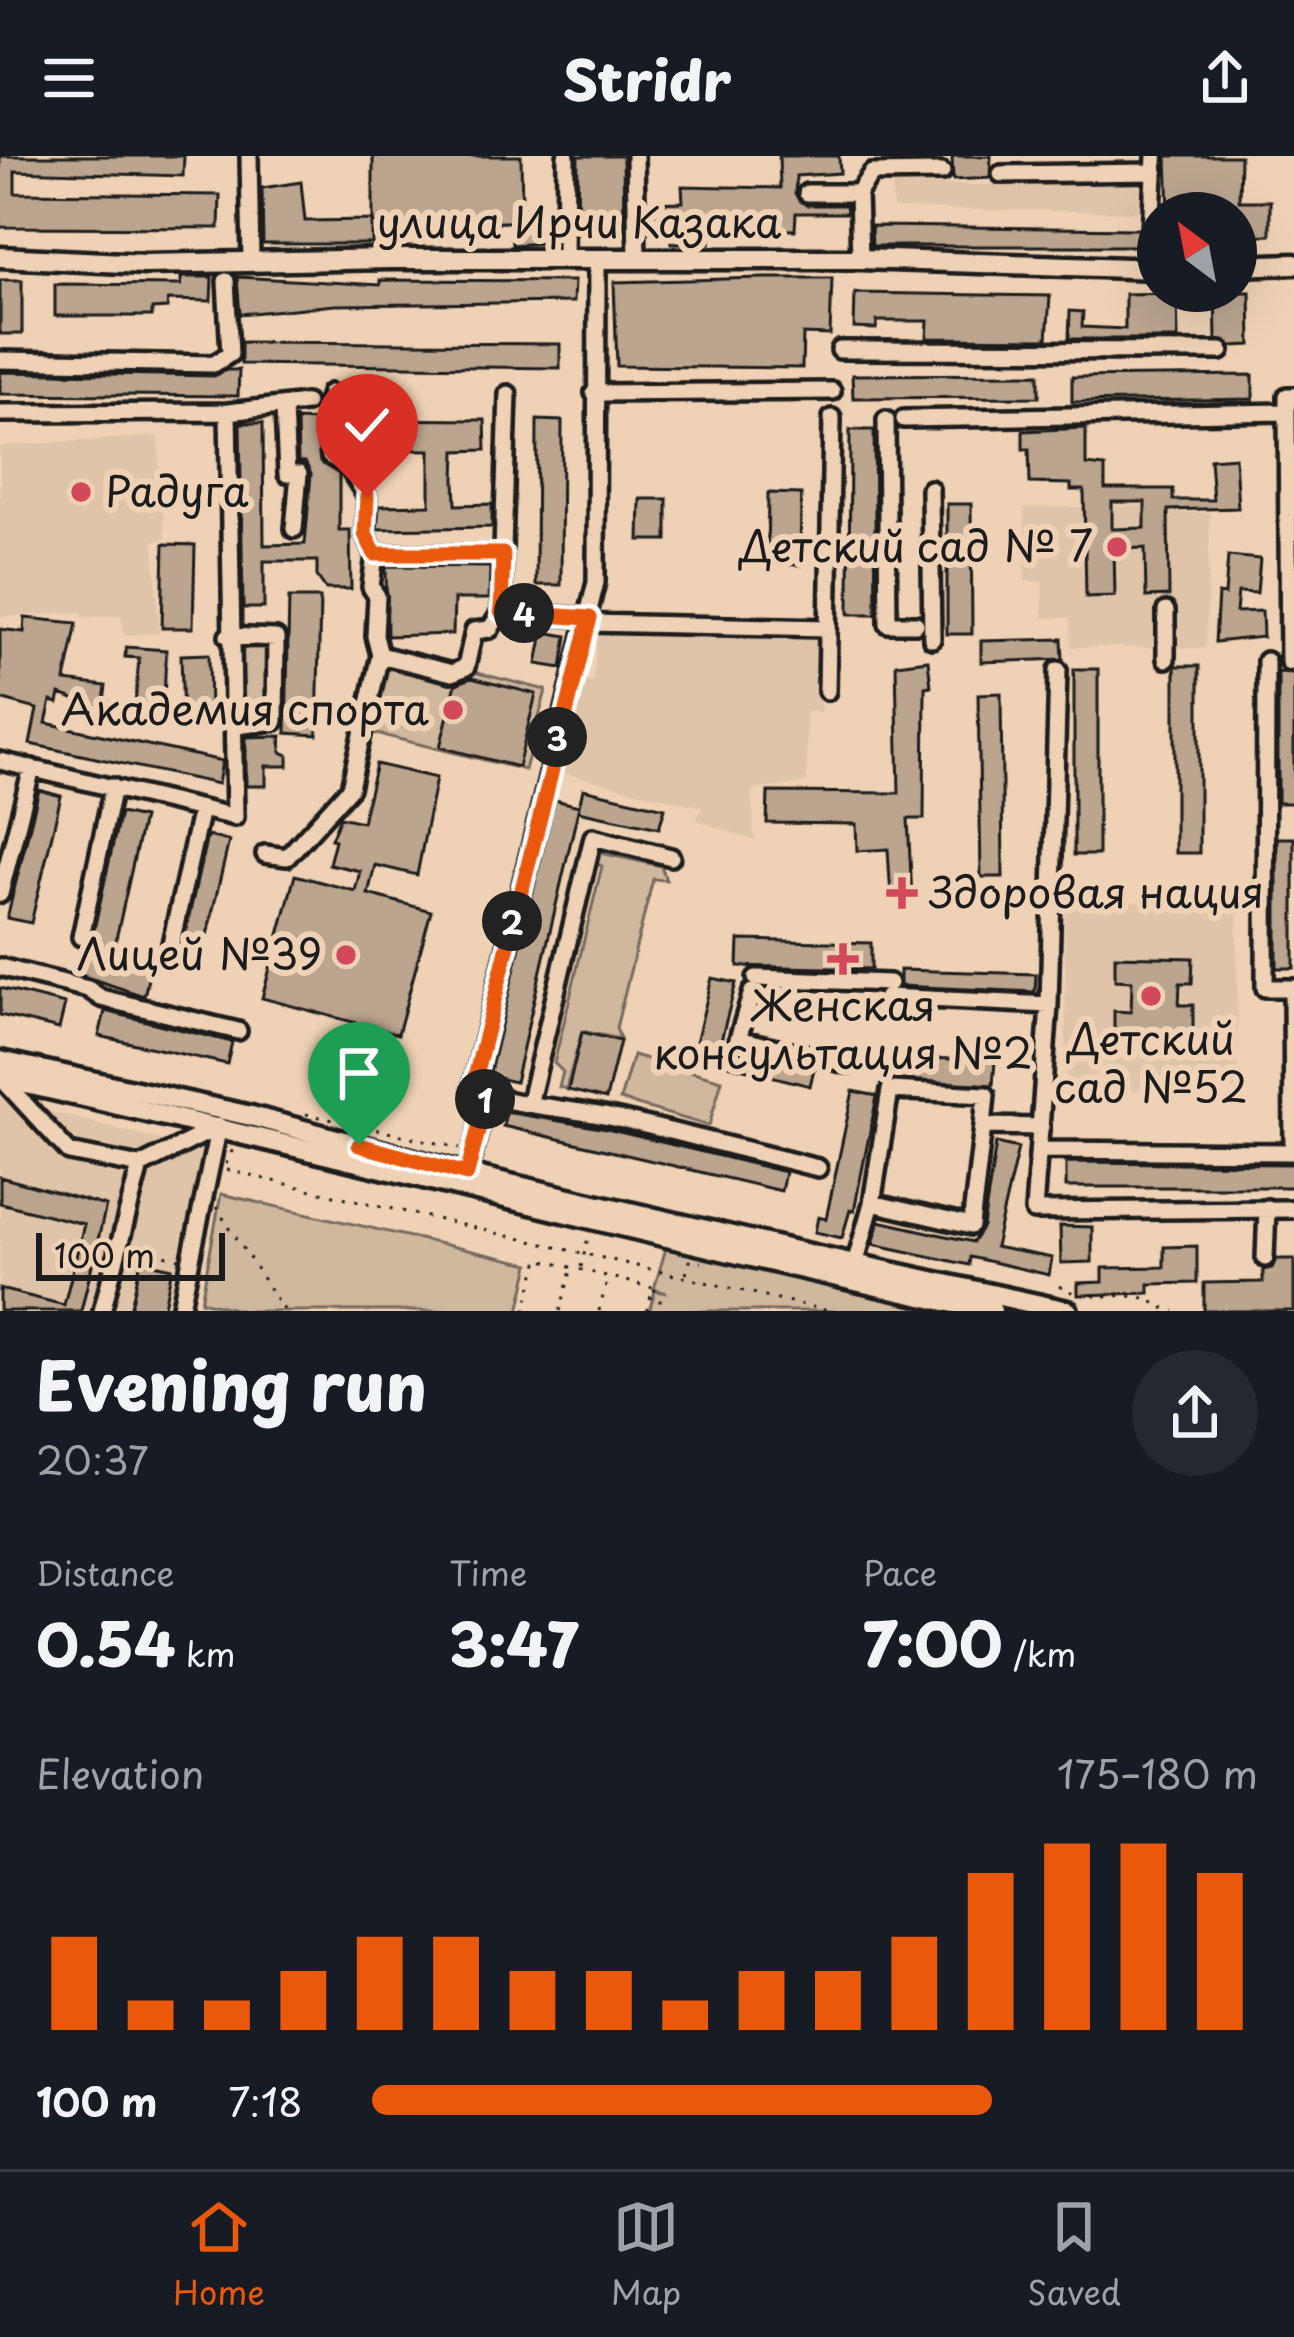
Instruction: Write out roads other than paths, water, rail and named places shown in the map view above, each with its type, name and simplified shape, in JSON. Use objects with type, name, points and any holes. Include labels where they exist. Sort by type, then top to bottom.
[{"type":"main road","name":"улица Ирчи Казака","points":[[0,257],[145,264],[860,259],[1137,268]]},
{"type":"main road","points":[[1257,265],[1294,264]]},
{"type":"main road","points":[[0,1060],[466,1183],[992,1311]]},
{"type":"main road","points":[[0,1078],[220,1118]]},
{"type":"main road","points":[[466,1183],[1069,1311]]},
{"type":"street","points":[[249,156],[251,261]]},
{"type":"street","points":[[565,260],[566,156]]},
{"type":"street","points":[[635,156],[637,260]]},
{"type":"street","points":[[1001,174],[1155,164]]},
{"type":"street","points":[[860,259],[858,193],[872,165],[942,172]]},
{"type":"street","points":[[807,193],[858,193]]},
{"type":"street","points":[[472,1089],[596,582],[597,260]]},
{"type":"street","points":[[0,360],[214,364],[230,354],[226,280]]},
{"type":"street","points":[[840,350],[1221,351]]},
{"type":"street","points":[[594,392],[832,391]]},
{"type":"street","points":[[265,854],[287,857],[350,788],[380,655],[375,636],[376,596],[371,586],[375,554],[365,534],[367,497],[347,465],[330,455],[326,411],[330,393]]},
{"type":"street","points":[[380,655],[452,673],[466,667],[474,631],[490,629],[501,612],[508,394]]},
{"type":"street","points":[[0,413],[228,412],[306,403]]},
{"type":"street","points":[[904,419],[1291,404],[1288,662]]},
{"type":"street","points":[[284,409],[287,474],[299,474],[293,529]]},
{"type":"street","points":[[0,761],[235,818],[228,412]]},
{"type":"street","points":[[827,691],[832,418]]},
{"type":"street","points":[[886,420],[888,624],[916,624]]},
{"type":"street","points":[[931,489],[932,639]]},
{"type":"street","points":[[375,554],[503,554]]},
{"type":"street","points":[[1166,611],[1166,658]]},
{"type":"street","points":[[501,612],[589,620],[829,628]]},
{"type":"street","points":[[229,636],[276,638],[275,721],[236,726]]},
{"type":"street","points":[[1040,1150],[1294,1152],[1293,988],[1264,988],[1266,662]]},
{"type":"street","points":[[1058,670],[1049,1005],[1034,1211],[1294,1209]]},
{"type":"street","points":[[0,894],[32,768]]},
{"type":"street","points":[[81,937],[113,787]]},
{"type":"street","points":[[168,957],[202,809]]},
{"type":"street","points":[[530,1101],[593,837],[671,857]]},
{"type":"street","points":[[0,967],[88,989],[101,998],[238,1031]]},
{"type":"street","points":[[847,1064],[738,1039],[754,985],[888,990],[1049,1005]]},
{"type":"street","points":[[0,1078],[69,1152],[140,1166],[220,1118]]},
{"type":"street","points":[[472,1089],[499,1101],[530,1101],[818,1168]]},
{"type":"street","points":[[466,1183],[486,1100],[472,1089]]},
{"type":"street","points":[[855,1264],[872,1203],[890,1090],[986,1094],[970,1226],[872,1203]]},
{"type":"street","points":[[180,1311],[220,1118]]},
{"type":"street","points":[[983,1126],[1041,1127]]},
{"type":"street","points":[[102,1311],[140,1166]]},
{"type":"street","points":[[1265,1258],[1267,1208]]},
{"type":"place","name":"Радуга","points":[[81,492]]},
{"type":"place","name":"Детский сад № 7","points":[[1117,547]]},
{"type":"place","name":"Академия спорта","points":[[453,710]]},
{"type":"place","name":"Здоровая нация","points":[[902,893]]},
{"type":"place","name":"Лицей №39","points":[[346,955]]},
{"type":"place","name":"Женская консультация №2","points":[[843,959]]},
{"type":"place","name":"Детский сад №52","points":[[1151,996]]}]
